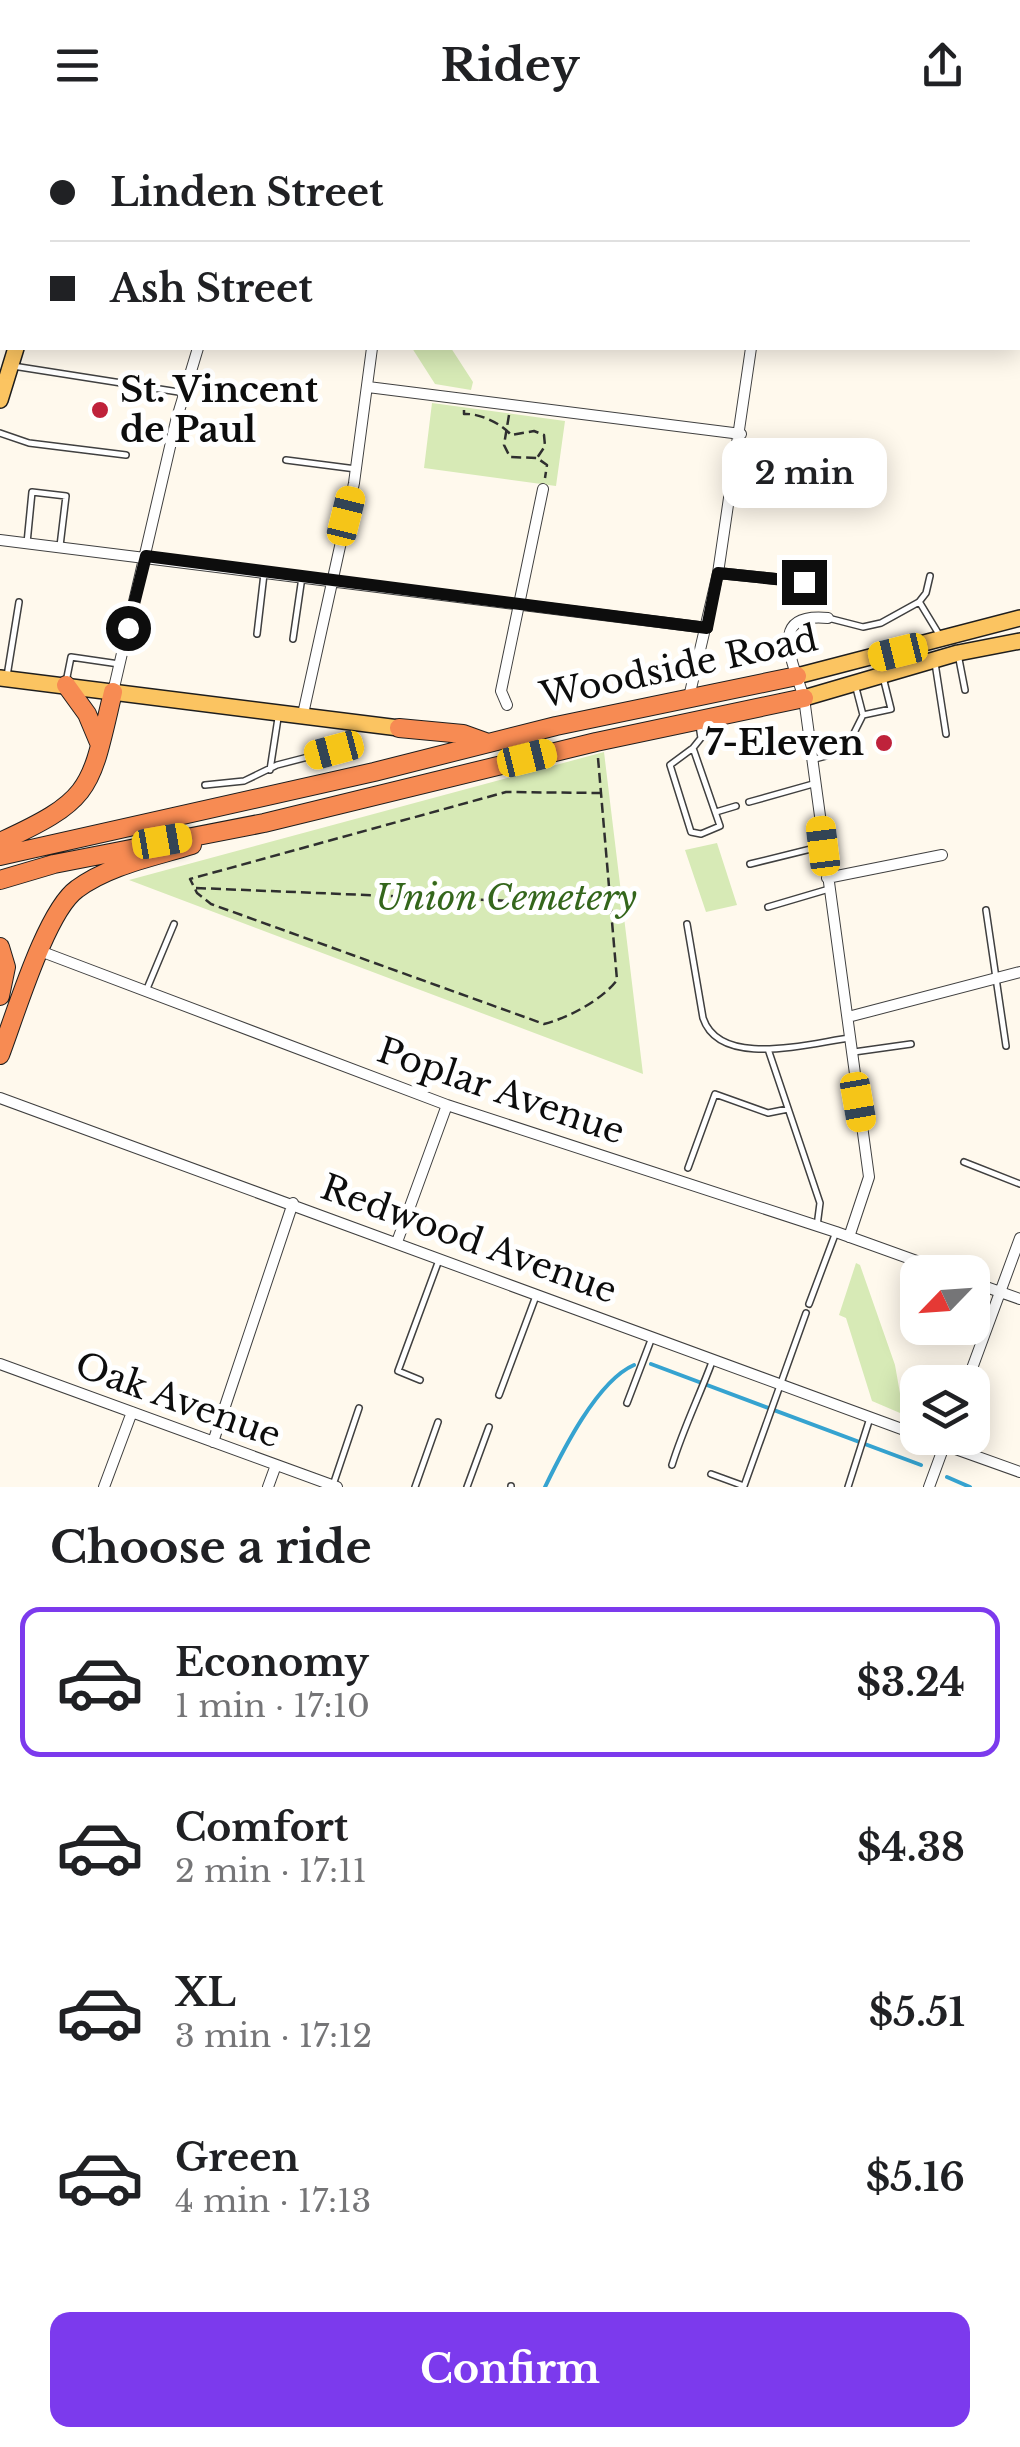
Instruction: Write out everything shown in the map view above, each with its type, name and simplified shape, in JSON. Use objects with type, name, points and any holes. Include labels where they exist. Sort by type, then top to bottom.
[{"type":"highway","name":"Woodside Road","points":[[0,856],[690,697],[798,676]]},
{"type":"highway","points":[[66,686],[88,714],[100,746]]},
{"type":"highway","points":[[0,842],[49,820],[79,797],[97,762],[113,692]]},
{"type":"highway","name":"Woodside Road","points":[[0,880],[128,848],[264,823],[596,742],[804,698]]},
{"type":"highway","points":[[399,728],[463,734],[489,743]]},
{"type":"highway","points":[[0,1055],[64,900],[88,882],[114,870],[264,823]]},
{"type":"highway","points":[[0,946],[6,967],[0,996]]},
{"type":"main road","points":[[0,400],[15,350]]},
{"type":"main road","name":"Woodside Road","points":[[798,676],[1020,618]]},
{"type":"main road","name":"Woodside Road","points":[[804,698],[934,660],[1020,641]]},
{"type":"main road","points":[[4,678],[399,728]]},
{"type":"street","points":[[113,692],[197,350]]},
{"type":"street","points":[[303,714],[356,470],[372,350]]},
{"type":"street","points":[[690,697],[718,573],[751,350]]},
{"type":"street","points":[[368,387],[741,434]]},
{"type":"street","points":[[507,706],[501,691],[543,490]]},
{"type":"street","points":[[0,540],[707,628]]},
{"type":"street","points":[[718,573],[804,582]]},
{"type":"street","points":[[828,618],[806,616],[795,623],[788,648],[804,698],[870,1177],[849,1237]]},
{"type":"street","points":[[828,883],[942,856]]},
{"type":"street","name":"Poplar Avenue","points":[[40,951],[447,1105],[900,1255]]},
{"type":"street","points":[[848,1018],[1020,972]]},
{"type":"street","name":"Redwood Avenue","points":[[0,1098],[900,1428]]},
{"type":"street","points":[[398,1242],[447,1105]]},
{"type":"street","points":[[213,1442],[292,1203]]},
{"type":"street","points":[[973,1365],[1020,1238]]},
{"type":"street","points":[[990,1289],[1020,1299]]},
{"type":"street","name":"Oak Avenue","points":[[0,1364],[335,1486]]},
{"type":"street","points":[[104,1487],[132,1412]]},
{"type":"street","points":[[929,1487],[941,1455]]},
{"type":"street","points":[[979,1455],[1020,1472]]},
{"type":"street","points":[[268,1487],[276,1465]]},
{"type":"lane","points":[[10,365],[184,392]]},
{"type":"lane","points":[[0,433],[29,444],[126,455]]},
{"type":"lane","points":[[286,460],[356,470]]},
{"type":"lane","points":[[27,543],[32,492],[66,496],[60,546]]},
{"type":"lane","points":[[257,634],[265,571]]},
{"type":"lane","points":[[293,638],[302,576]]},
{"type":"lane","points":[[828,618],[863,627],[898,616],[926,594],[930,576]]},
{"type":"lane","points":[[4,678],[19,602]]},
{"type":"lane","points":[[919,602],[941,639]]},
{"type":"lane","points":[[958,654],[965,690]]},
{"type":"lane","points":[[66,686],[71,657],[120,664]]},
{"type":"lane","points":[[934,660],[946,734]]},
{"type":"lane","points":[[863,716],[891,709],[882,675]]},
{"type":"lane","points":[[812,760],[846,751],[863,716],[855,683]]},
{"type":"lane","points":[[270,770],[279,711]]},
{"type":"lane","points":[[694,748],[720,826],[701,834],[691,832],[670,764],[694,748],[701,738],[699,722]]},
{"type":"lane","points":[[205,785],[244,782],[334,750]]},
{"type":"lane","points":[[749,802],[815,784]]},
{"type":"lane","points":[[716,812],[736,806]]},
{"type":"lane","points":[[750,864],[823,846]]},
{"type":"lane","points":[[768,907],[828,883]]},
{"type":"lane","points":[[986,910],[1006,1046]]},
{"type":"lane","points":[[146,991],[174,924]]},
{"type":"lane","points":[[687,924],[706,1027],[725,1044],[768,1049],[850,1038]]},
{"type":"lane","points":[[852,1052],[911,1044]]},
{"type":"lane","points":[[768,1049],[820,1203],[816,1226]]},
{"type":"lane","points":[[688,1168],[715,1094],[768,1114],[788,1109]]},
{"type":"lane","points":[[964,1162],[1020,1184]]},
{"type":"lane","points":[[809,1304],[836,1232]]},
{"type":"lane","points":[[420,1380],[398,1371],[440,1258]]},
{"type":"lane","points":[[499,1395],[536,1294]]},
{"type":"lane","points":[[712,1474],[744,1486],[806,1313]]},
{"type":"lane","points":[[627,1402],[652,1336]]},
{"type":"lane","points":[[672,1465],[686,1419],[713,1359]]},
{"type":"lane","points":[[335,1486],[359,1408]]},
{"type":"lane","points":[[848,1487],[870,1417]]},
{"type":"lane","points":[[414,1487],[438,1422]]},
{"type":"lane","points":[[467,1487],[489,1427]]},
{"type":"path","points":[[464,399],[464,414],[480,415],[511,435],[534,431],[544,435],[544,446],[537,458]]},
{"type":"path","points":[[510,404],[504,445],[510,458],[537,458],[547,464],[543,490]]},
{"type":"path","points":[[596,742],[617,980],[596,998],[558,1020],[544,1024],[211,904],[190,878],[506,792],[600,793]]},
{"type":"path","points":[[195,888],[610,905]]},
{"type":"green space","points":[[413,350],[452,350],[473,382],[471,390],[435,384]]},
{"type":"green space","points":[[432,403],[565,421],[556,486],[424,468]]},
{"type":"green space","name":"Union Cemetery","points":[[604,752],[643,1074],[129,880]]},
{"type":"green space","points":[[717,843],[737,905],[706,912],[685,850]]},
{"type":"green space","points":[[856,1263],[860,1265],[895,1365],[900,1413],[872,1401],[846,1318],[839,1315]]},
{"type":"waterway","points":[[651,1364],[921,1465]]},
{"type":"waterway","points":[[545,1487],[594,1401],[620,1373],[634,1365]]},
{"type":"waterway","points":[[947,1477],[970,1487]]},
{"type":"place","name":"St. Vincent de Paul","points":[[100,410]]},
{"type":"place","name":"7-Eleven","points":[[884,743]]},
{"type":"route","points":[[128,628],[146,556],[707,628],[718,573],[804,582]]}]
